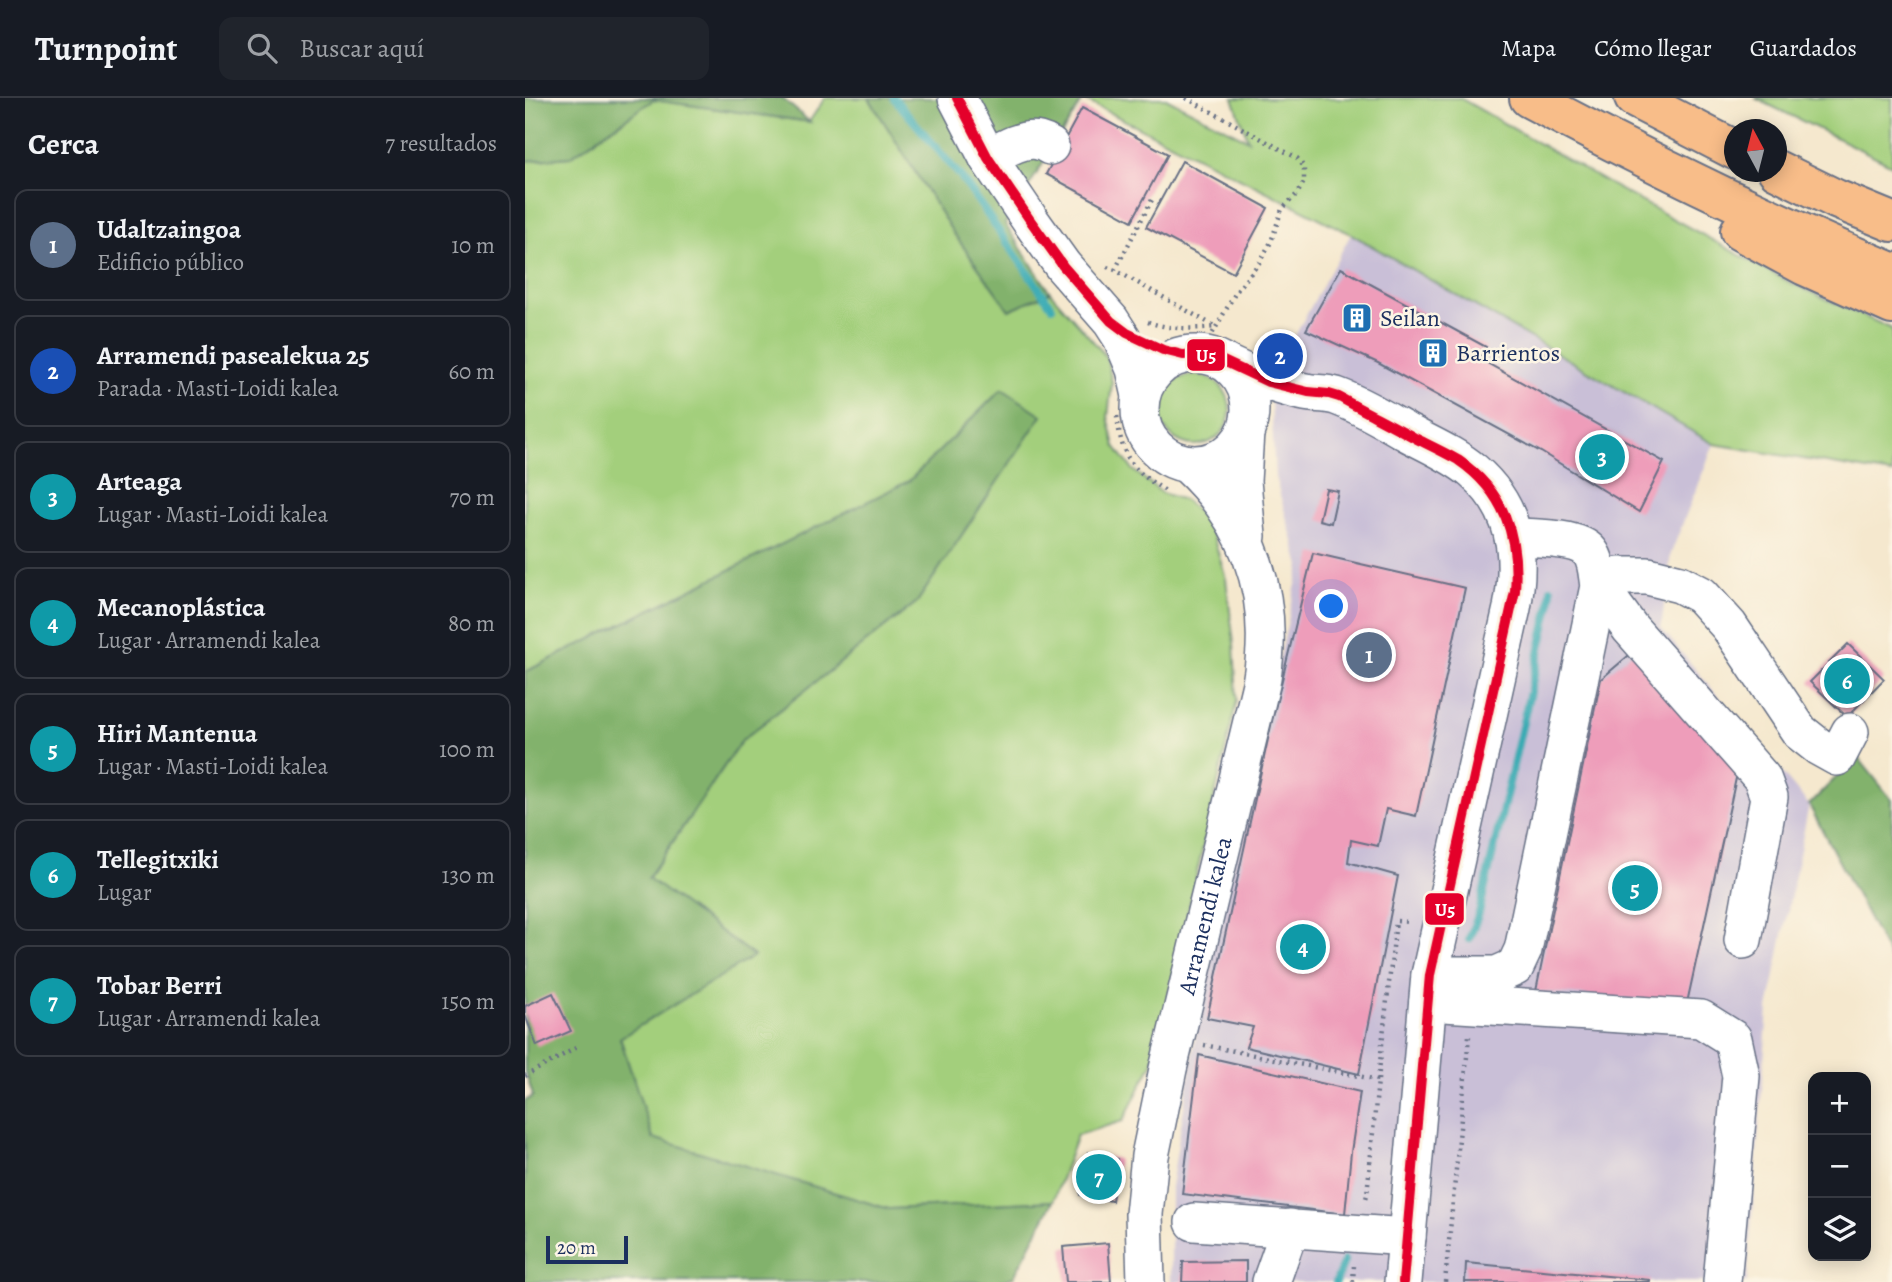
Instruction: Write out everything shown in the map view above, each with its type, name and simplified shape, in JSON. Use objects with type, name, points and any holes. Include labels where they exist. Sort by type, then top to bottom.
[{"type":"highway","points":[[1529,98],[1707,189],[1892,272]]},
{"type":"highway","points":[[1634,98],[1724,145]]},
{"type":"highway","points":[[1573,122],[1619,166],[1805,266],[1892,305]]},
{"type":"highway","points":[[1787,175],[1892,222]]},
{"type":"street","points":[[957,98],[988,158],[1063,266],[1111,321],[1122,338],[1138,376],[1129,400]]},
{"type":"street","points":[[988,158],[1025,142],[1039,141],[1050,146]]},
{"type":"street","points":[[1111,321],[1127,333],[1163,350],[1207,350],[1268,382],[1329,394],[1348,401],[1457,460],[1486,483],[1506,514],[1513,537],[1517,571],[1513,599],[1429,988],[1403,1282]]},
{"type":"street","points":[[1129,400],[1154,370],[1167,361],[1207,350]]},
{"type":"street","points":[[1129,400],[1139,410],[1141,423],[1151,443],[1172,459],[1181,481],[1203,464],[1225,456],[1237,445],[1248,424],[1250,401],[1239,375],[1207,350]]},
{"type":"street","points":[[1248,424],[1277,401],[1308,392]]},
{"type":"street","name":"Arramendi kalea","points":[[1248,424],[1242,481],[1249,551]]},
{"type":"street","name":"Arramendi kalea","points":[[1146,1282],[1144,1214],[1150,1156],[1168,1069],[1265,662],[1266,641],[1263,606],[1255,570],[1238,525],[1206,482],[1181,481]]},
{"type":"street","points":[[1429,988],[1497,975],[1515,967],[1523,950],[1599,586],[1590,552],[1579,545],[1558,540],[1513,537]]},
{"type":"street","points":[[1599,586],[1619,576],[1648,576],[1680,584],[1701,595],[1730,626],[1800,732],[1837,757],[1850,732]]},
{"type":"street","points":[[1599,586],[1630,628],[1762,778],[1769,797],[1743,940]]},
{"type":"street","points":[[1429,988],[1701,1019],[1733,1040],[1741,1076],[1722,1282]]},
{"type":"street","points":[[1194,1222],[1407,1237]]},
{"type":"street","points":[[1271,1282],[1290,1228]]},
{"type":"path","points":[[1154,196],[1115,270],[1207,350],[1236,292],[1259,263],[1271,242],[1282,209],[1297,194],[1304,182],[1304,167],[1297,158],[1186,98]]},
{"type":"path","points":[[1129,400],[1117,417],[1122,449],[1132,466],[1147,480],[1181,481]]},
{"type":"path","points":[[1193,1042],[1378,1080],[1367,1195],[1355,1233],[1353,1282]]},
{"type":"path","points":[[525,1076],[576,1048]]},
{"type":"shaded area","points":[[1351,234],[1714,444],[1671,553],[1661,628],[1809,805],[1768,1009],[1747,1282],[1171,1282],[1171,1187],[1204,985],[1300,566],[1275,477],[1270,381]]},
{"type":"green space","points":[[525,98],[782,98],[810,122],[653,100],[570,157],[525,161]]},
{"type":"green space","points":[[825,98],[869,98],[952,231],[1009,310],[1050,292],[1106,356],[1112,382],[1108,417],[1115,446],[1132,469],[1162,493],[1184,500],[1203,516],[1212,533],[1226,579],[1237,700],[1153,1062],[1123,1121],[1077,1135],[1053,1201],[889,1209],[652,1138],[620,1037],[753,956],[648,879],[742,740],[917,602],[1041,415],[1002,389],[909,481],[525,672],[525,161],[570,157],[653,100],[809,122]]},
{"type":"green space","points":[[869,98],[1084,98],[1005,224],[1050,292],[1009,310],[952,231]]},
{"type":"green space","points":[[1084,98],[1166,98],[1248,140],[1233,98],[1460,98],[1611,185],[1791,283],[1892,329],[1892,474],[1714,444],[1351,234]]},
{"type":"green space","points":[[1755,98],[1892,98],[1892,165]]},
{"type":"green space","points":[[1202,375],[1215,381],[1224,390],[1228,396],[1228,424],[1220,435],[1209,443],[1188,445],[1170,435],[1162,424],[1160,403],[1170,385],[1181,377]]},
{"type":"green space","points":[[1002,389],[1042,415],[917,602],[742,740],[648,878],[754,956],[620,1038],[653,1138],[889,1209],[1053,1201],[1014,1277],[997,1282],[525,1282],[525,1101],[533,1096],[525,1071],[525,672],[909,481]]},
{"type":"green space","points":[[1857,756],[1892,800],[1892,962],[1809,805]]},
{"type":"building","points":[[1082,108],[1168,154],[1132,221],[1046,174]]},
{"type":"building","points":[[1182,161],[1268,208],[1233,273],[1146,227]]},
{"type":"building","points":[[1341,268],[1486,347],[1480,359],[1664,462],[1639,512],[1541,452],[1378,363],[1306,330]]},
{"type":"building","points":[[1326,489],[1338,491],[1331,523],[1319,520]]},
{"type":"building","points":[[1313,553],[1465,588],[1416,816],[1386,809],[1378,846],[1351,840],[1348,862],[1398,876],[1359,1074],[1246,1047],[1253,1027],[1207,1018],[1272,721]]},
{"type":"building","points":[[1848,644],[1884,679],[1847,717],[1810,682]]},
{"type":"building","points":[[1634,651],[1738,769],[1687,1003],[1536,991],[1601,679]]},
{"type":"building","points":[[553,993],[571,1031],[537,1046],[525,1015],[525,1006]]},
{"type":"building","points":[[1199,1055],[1360,1092],[1345,1214],[1182,1194]]},
{"type":"building","points":[[1088,1153],[1118,1159],[1112,1201],[1080,1195]]},
{"type":"building","points":[[1108,1243],[1111,1282],[1066,1282],[1063,1247]]},
{"type":"building","points":[[1246,1261],[1246,1282],[1182,1282],[1183,1262]]},
{"type":"building","points":[[1466,1263],[1650,1280],[1650,1282],[1465,1282]]},
{"type":"waterway","points":[[894,98],[961,177],[1052,307]]},
{"type":"waterway","points":[[1469,939],[1479,913],[1550,605],[1551,589]]},
{"type":"waterway","points":[[1336,1282],[1344,1261]]},
{"type":"transit line","name":"U5","points":[[957,98],[988,158],[1030,220],[1063,266],[1111,321],[1127,333],[1163,350],[1217,358],[1268,382],[1339,397],[1458,460],[1487,486],[1506,517],[1514,552],[1515,591],[1430,975],[1403,1282]]},
{"type":"place","name":"Seilan","points":[[1357,318]]},
{"type":"place","name":"Barrientos","points":[[1433,353]]},
{"type":"place","name":"Arramendi pasealekua 25","points":[[1280,356]]},
{"type":"place","name":"Arteaga","points":[[1602,457]]},
{"type":"place","name":"Udaltzaingoa","points":[[1369,655]]},
{"type":"place","name":"Tellegitxiki","points":[[1847,681]]},
{"type":"place","name":"Hiri Mantenua","points":[[1635,888]]},
{"type":"place","name":"Mecanoplástica","points":[[1303,947]]},
{"type":"place","name":"Tobar Berri","points":[[1099,1177]]}]
